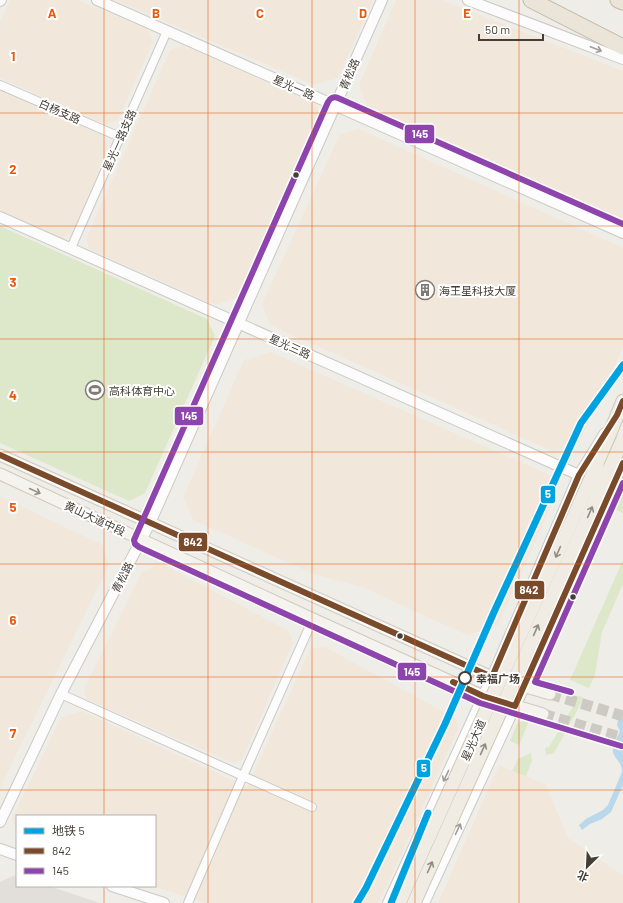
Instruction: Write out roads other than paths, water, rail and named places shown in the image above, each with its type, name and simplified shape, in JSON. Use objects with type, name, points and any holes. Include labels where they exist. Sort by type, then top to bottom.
[{"type":"highway","points":[[531,0],[623,47]]},
{"type":"highway","points":[[618,0],[623,2]]},
{"type":"main road","name":"星光大道","points":[[399,903],[597,465],[623,401]]},
{"type":"main road","name":"星光大道","points":[[414,903],[623,439]]},
{"type":"main road","name":"黄山大道中段","points":[[0,455],[492,676],[550,694]]},
{"type":"main road","name":"黄山大道中段","points":[[0,474],[483,696],[543,714]]},
{"type":"street","name":"星光一路","points":[[97,0],[623,233]]},
{"type":"street","name":"青松路","points":[[0,822],[61,694],[150,523],[382,0]]},
{"type":"street","points":[[468,0],[623,59]]},
{"type":"street","name":"星光一路支路","points":[[71,248],[167,31]]},
{"type":"street","name":"白杨支路","points":[[0,85],[120,137]]},
{"type":"street","name":"星光三路","points":[[0,217],[579,475]]},
{"type":"street","points":[[388,903],[492,676],[579,475],[617,415]]},
{"type":"street","points":[[424,903],[524,687],[623,463]]},
{"type":"street","points":[[188,903],[313,619]]},
{"type":"street","points":[[61,694],[312,807]]},
{"type":"street","points":[[0,849],[16,855]]},
{"type":"street","points":[[115,887],[164,903]]},
{"type":"water","points":[[623,717],[623,785],[611,812],[602,819],[590,824],[582,830],[579,825],[586,819],[603,810],[608,805],[622,772],[621,765],[614,755],[613,750],[620,731],[617,725],[618,720]]},
{"type":"tunnel","points":[[550,694],[623,716]]},
{"type":"tunnel","points":[[543,714],[623,738]]},
{"type":"metro line","name":"5","points":[[357,903],[366,888],[445,724],[494,612],[581,423],[623,365]]},
{"type":"metro line","name":"5","points":[[391,903],[428,813]]},
{"type":"place","name":"海王星科技大厦","points":[[425,290]]},
{"type":"place","name":"高科体育中心","points":[[95,390]]},
{"type":"place","name":"幸福广场","points":[[465,678]]}]
